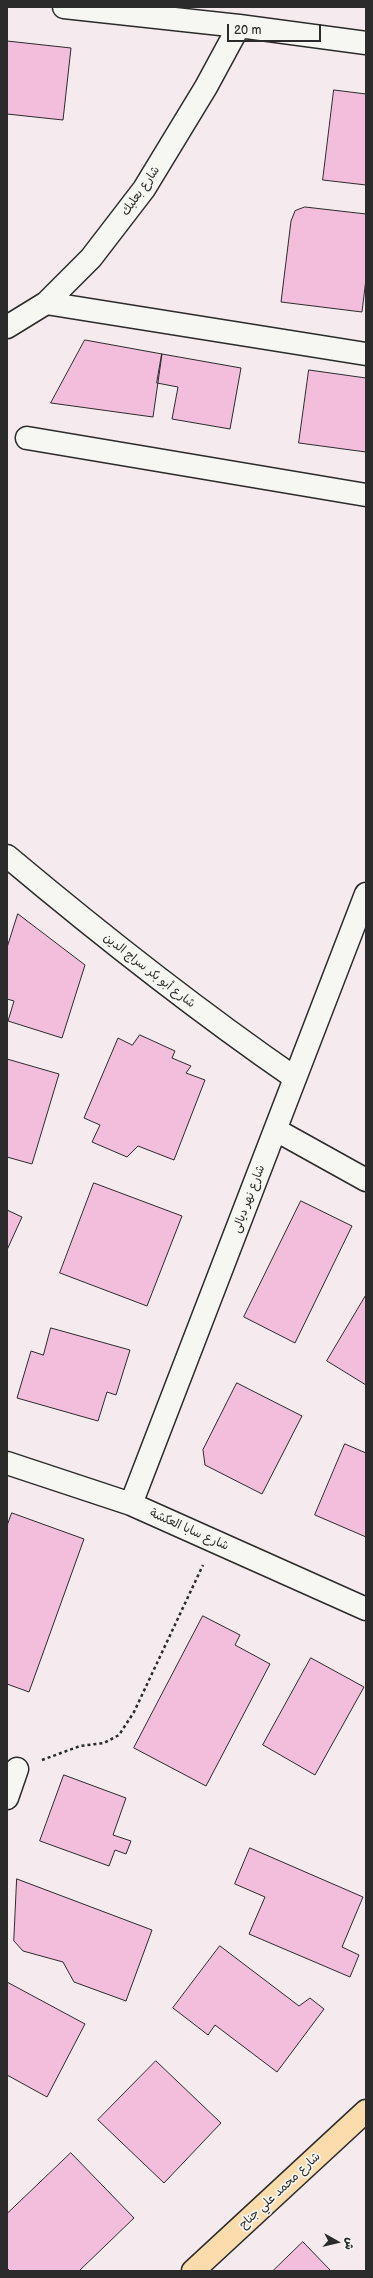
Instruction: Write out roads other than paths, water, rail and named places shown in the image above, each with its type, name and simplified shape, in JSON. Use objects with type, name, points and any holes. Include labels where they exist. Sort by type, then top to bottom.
[{"type":"main road","name":"شارع محمد علي جناح","points":[[193,2271],[366,2111]]},
{"type":"street","points":[[64,7],[239,26],[366,43]]},
{"type":"street","name":"شارع بعلبك","points":[[7,327],[46,303],[91,258],[144,190],[206,87],[239,26]]},
{"type":"street","points":[[46,303],[366,354]]},
{"type":"street","points":[[27,438],[366,495]]},
{"type":"street","name":"شارع أبو بكر سراج الدين","points":[[7,856],[86,922],[191,1003],[295,1078]]},
{"type":"street","name":"شارع نهر ديالى","points":[[131,1504],[295,1078],[359,934],[366,894]]},
{"type":"street","points":[[276,1130],[366,1180]]},
{"type":"street","name":"شارع سابا العكشة","points":[[7,1463],[131,1504],[366,1609]]},
{"type":"street","points":[[7,1798],[17,1769]]}]
